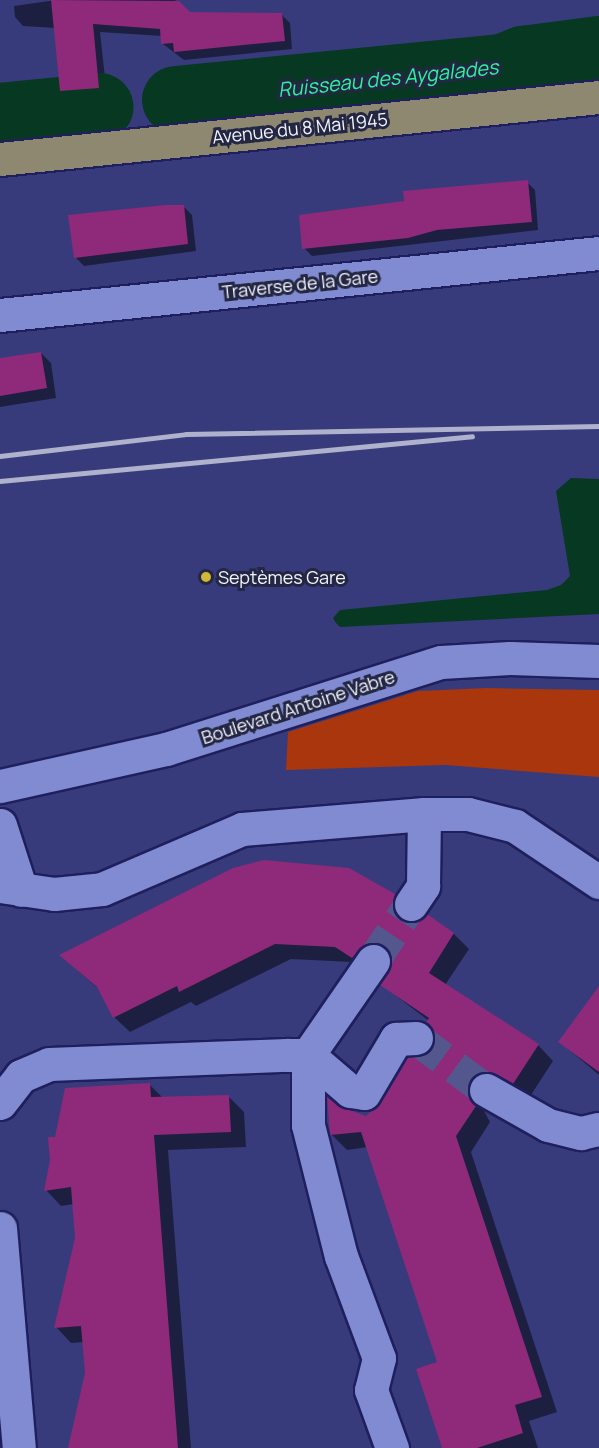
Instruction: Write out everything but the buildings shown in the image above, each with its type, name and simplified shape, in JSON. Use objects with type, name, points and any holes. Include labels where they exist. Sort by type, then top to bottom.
[{"type":"main road","name":"Avenue du 8 Mai 1945","points":[[0,159],[599,97]]},
{"type":"street","name":"Traverse de la Gare","points":[[0,315],[599,253]]},
{"type":"street","name":"Boulevard Antoine Vabre","points":[[0,786],[166,748],[441,662],[510,658],[599,661]]},
{"type":"street","points":[[411,904],[423,886],[424,814]]},
{"type":"street","points":[[0,825],[11,888],[54,894],[102,889],[242,829],[424,814],[468,814],[515,826],[599,882]]},
{"type":"street","points":[[373,961],[308,1055],[308,1125],[341,1256],[379,1358],[371,1390],[392,1448]]},
{"type":"street","points":[[0,1103],[21,1076],[49,1064],[308,1055],[350,1091],[364,1093],[396,1039],[416,1038]]},
{"type":"street","points":[[486,1090],[548,1125],[581,1133],[599,1129]]},
{"type":"street","points":[[0,1228],[19,1448]]},
{"type":"shaded area","points":[[571,478],[599,479],[599,614],[340,627],[336,623],[333,618],[340,610],[547,590],[561,585],[570,576],[556,491]]},
{"type":"shaded area","points":[[486,688],[599,690],[599,777],[445,765],[286,770],[288,732],[418,691]]},
{"type":"waterway","name":"Ruisseau des Aygalades","points":[[176,100],[503,68],[523,60],[599,50]]},
{"type":"waterway","name":"Ruisseau des Aygalades","points":[[0,117],[100,107]]},
{"type":"tunnel","points":[[373,961],[411,904]]},
{"type":"tunnel","points":[[416,1038],[486,1090]]},
{"type":"railway","points":[[0,456],[186,434],[599,426]]},
{"type":"railway","points":[[0,481],[472,436]]},
{"type":"place","name":"Septèmes Gare","points":[[206,577]]}]
